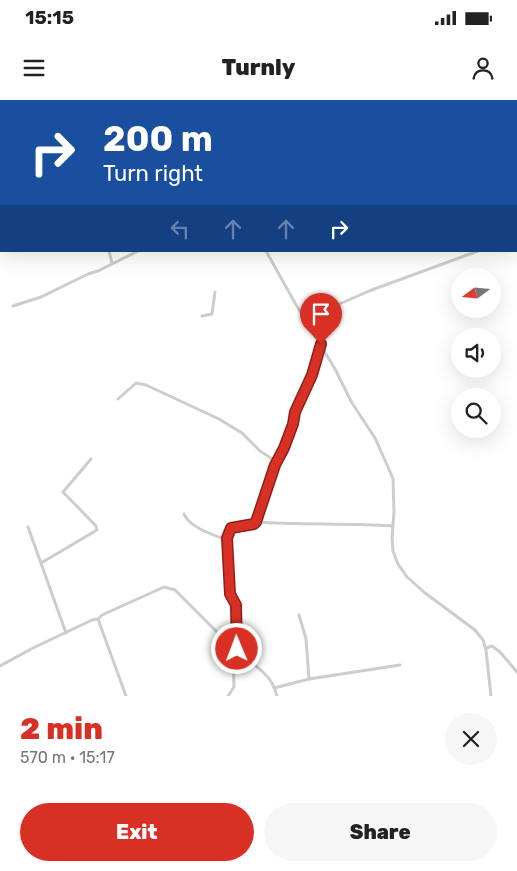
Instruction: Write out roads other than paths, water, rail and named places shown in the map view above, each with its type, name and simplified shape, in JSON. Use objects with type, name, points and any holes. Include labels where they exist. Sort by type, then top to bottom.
[{"type":"street","points":[[109,252],[112,263]]},
{"type":"street","points":[[13,306],[41,298],[136,252]]},
{"type":"street","points":[[267,252],[336,368],[352,403],[375,438],[393,479],[393,551],[398,564],[407,577],[425,593],[475,630],[483,640],[486,648],[491,696]]},
{"type":"street","points":[[305,319],[369,291],[475,252]]},
{"type":"street","points":[[202,316],[212,314],[215,292]]},
{"type":"street","points":[[256,522],[277,462],[293,424],[295,412],[312,375],[321,344]]},
{"type":"street","points":[[118,399],[136,383],[146,385],[242,433],[260,451],[277,462]]},
{"type":"street","points":[[41,563],[97,530],[96,526],[63,492],[92,459]]},
{"type":"street","points":[[184,514],[190,522],[203,530],[227,540]]},
{"type":"street","points":[[228,696],[234,687],[236,605],[230,594],[227,540],[231,528],[256,522],[295,525],[314,523],[393,526]]},
{"type":"street","points":[[28,527],[66,633]]},
{"type":"street","points":[[0,666],[33,648],[92,620],[98,619],[102,614],[164,588],[175,590],[235,648],[265,672],[277,696]]},
{"type":"street","points":[[299,616],[306,639],[309,679]]},
{"type":"street","points":[[98,619],[126,696]]},
{"type":"street","points":[[486,648],[492,646],[500,652],[517,672]]},
{"type":"street","points":[[274,688],[309,679],[400,665]]}]
